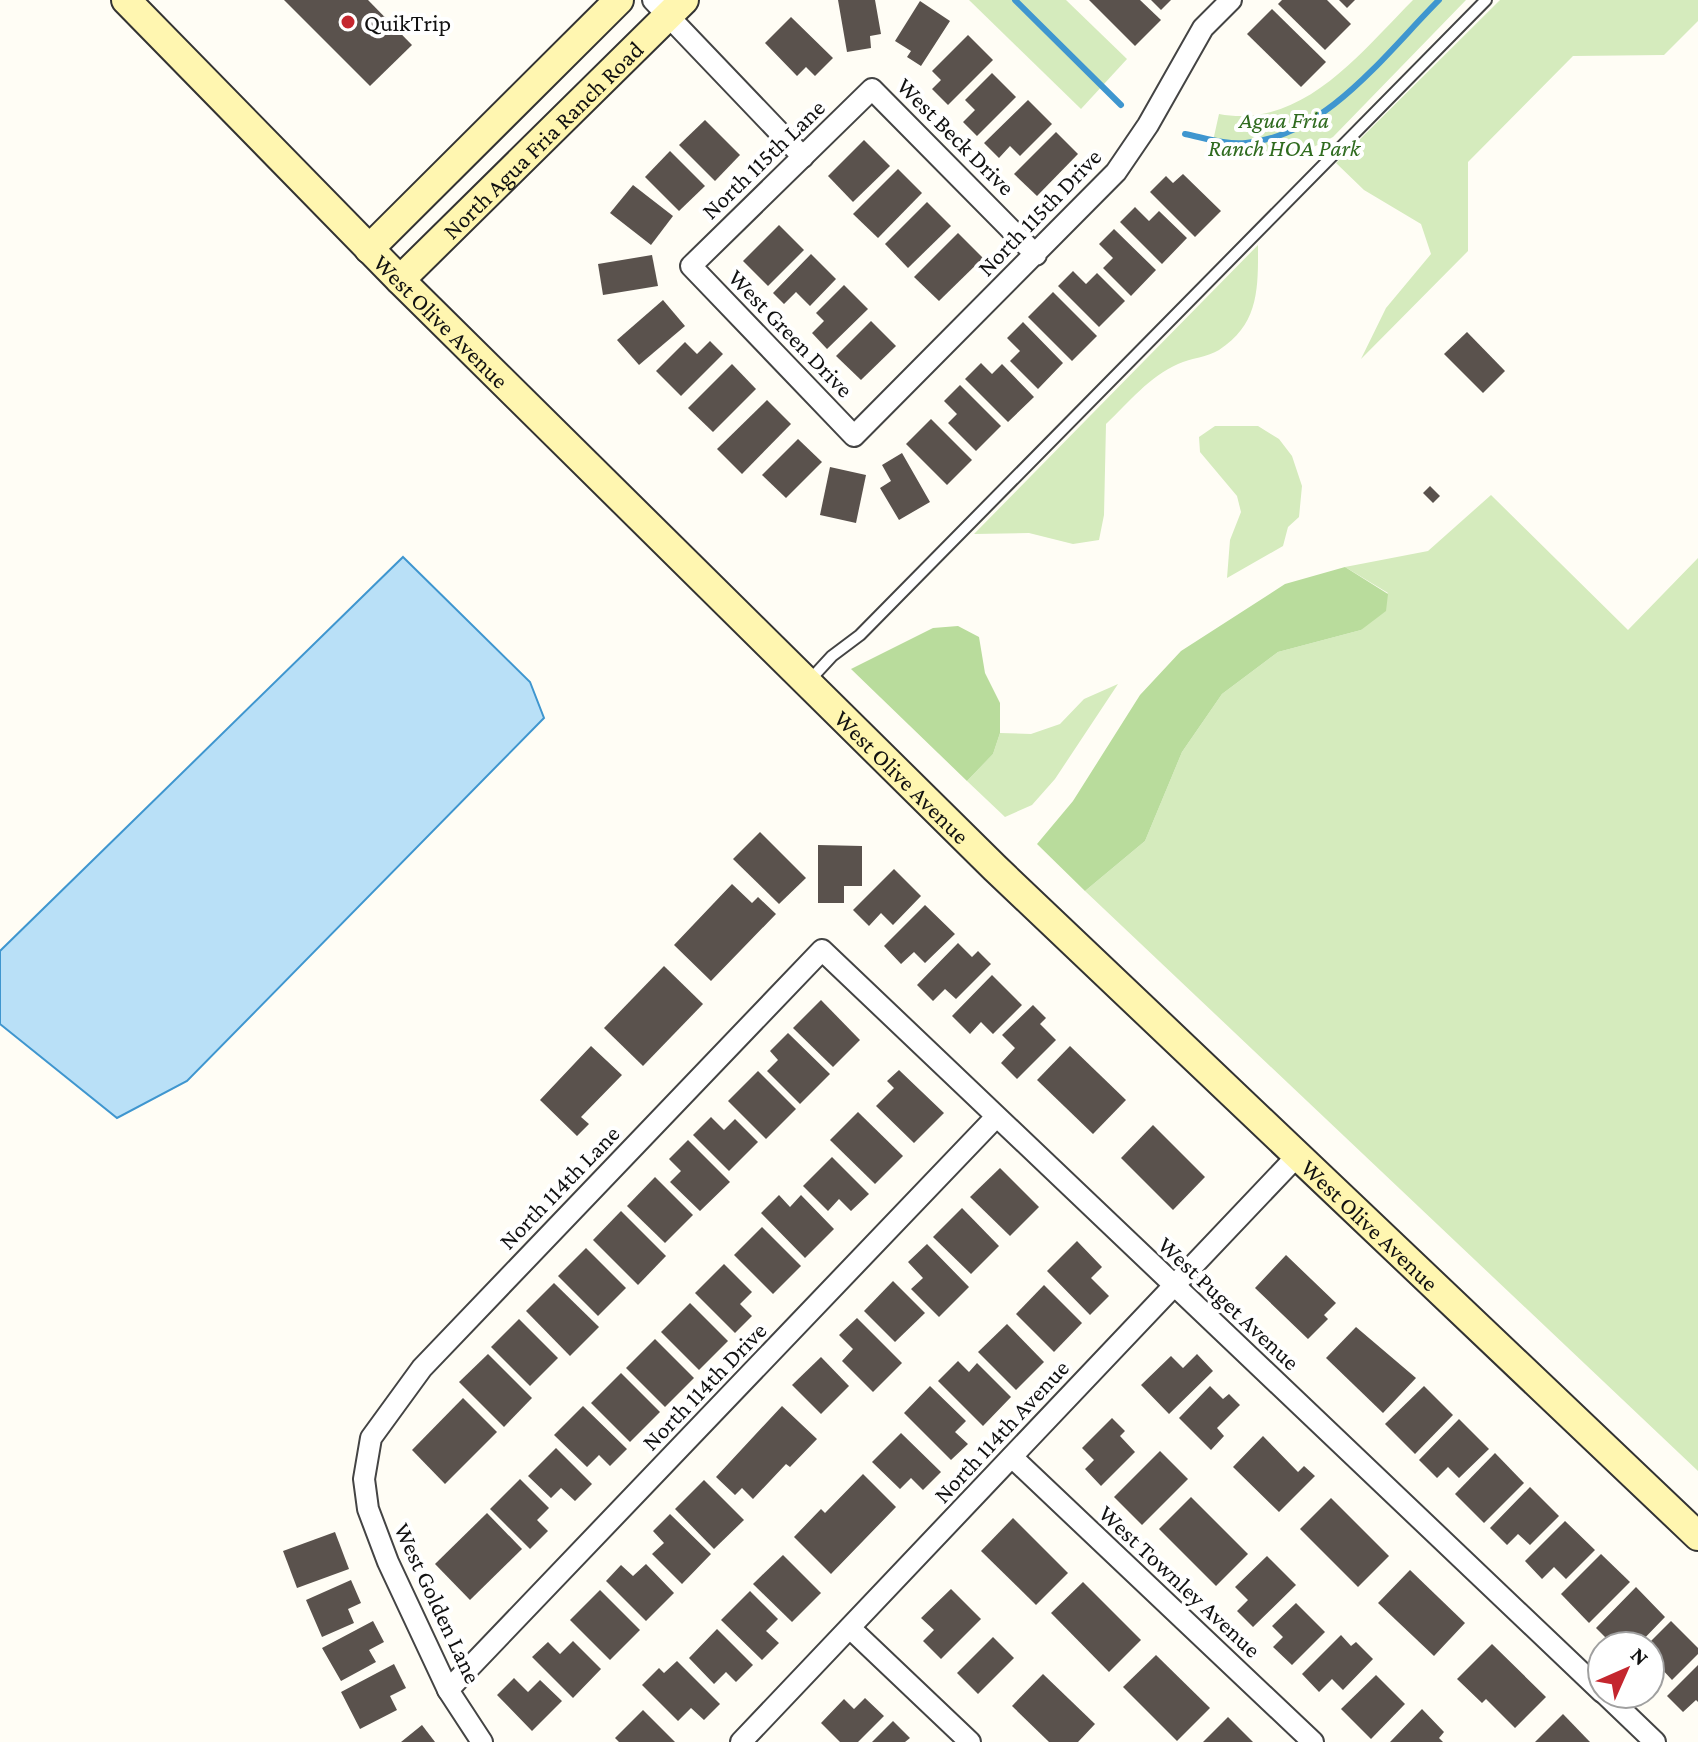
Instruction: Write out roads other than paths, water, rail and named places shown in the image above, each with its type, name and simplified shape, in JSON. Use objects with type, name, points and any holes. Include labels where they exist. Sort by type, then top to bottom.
[{"type":"main road","name":"West Olive Avenue","points":[[126,0],[369,249],[807,684],[1698,1536]]},
{"type":"main road","name":"North Agua Fria Ranch Road","points":[[369,249],[619,0]]},
{"type":"main road","name":"North Agua Fria Ranch Road","points":[[400,280],[668,5]]},
{"type":"street","name":"North 115th Drive","points":[[854,436],[1116,172],[1148,125],[1203,28],[1231,0]]},
{"type":"street","points":[[668,5],[803,157]]},
{"type":"street","name":"West Beck Drive","points":[[872,89],[1036,255]]},
{"type":"street","name":"North 115th Lane","points":[[691,266],[872,89]]},
{"type":"street","name":"West Green Drive","points":[[691,266],[854,436]]},
{"type":"street","name":"West Puget Avenue","points":[[822,950],[1586,1677]]},
{"type":"street","name":"North 114th Lane","points":[[364,1479],[371,1438],[407,1386],[822,950]]},
{"type":"street","name":"North 114th Drive","points":[[448,1690],[996,1117]]},
{"type":"street","name":"North 114th Avenue","points":[[741,1742],[1298,1155]]},
{"type":"street","name":"West Townley Avenue","points":[[1012,1457],[1313,1742]]},
{"type":"street","name":"West Golden Lane","points":[[364,1479],[377,1537],[448,1690],[482,1742]]},
{"type":"street","points":[[850,1628],[970,1742]]},
{"type":"street","name":"West Puget Avenue","points":[[1621,1710],[1655,1742]]},
{"type":"lane","points":[[807,684],[832,656],[860,635],[1486,0]]},
{"type":"water","points":[[403,557],[530,682],[544,718],[187,1081],[117,1118],[0,1024],[0,951]]},
{"type":"waterway","points":[[1015,0],[1121,105]]},
{"type":"waterway","points":[[1185,134],[1246,143],[1275,137],[1302,125],[1353,89],[1439,0]]},
{"type":"place","name":"QuikTrip","points":[[348,22]]},
{"type":"park label","name":"Agua Fria Ranch HOA Park","points":[[1284,133]]}]
